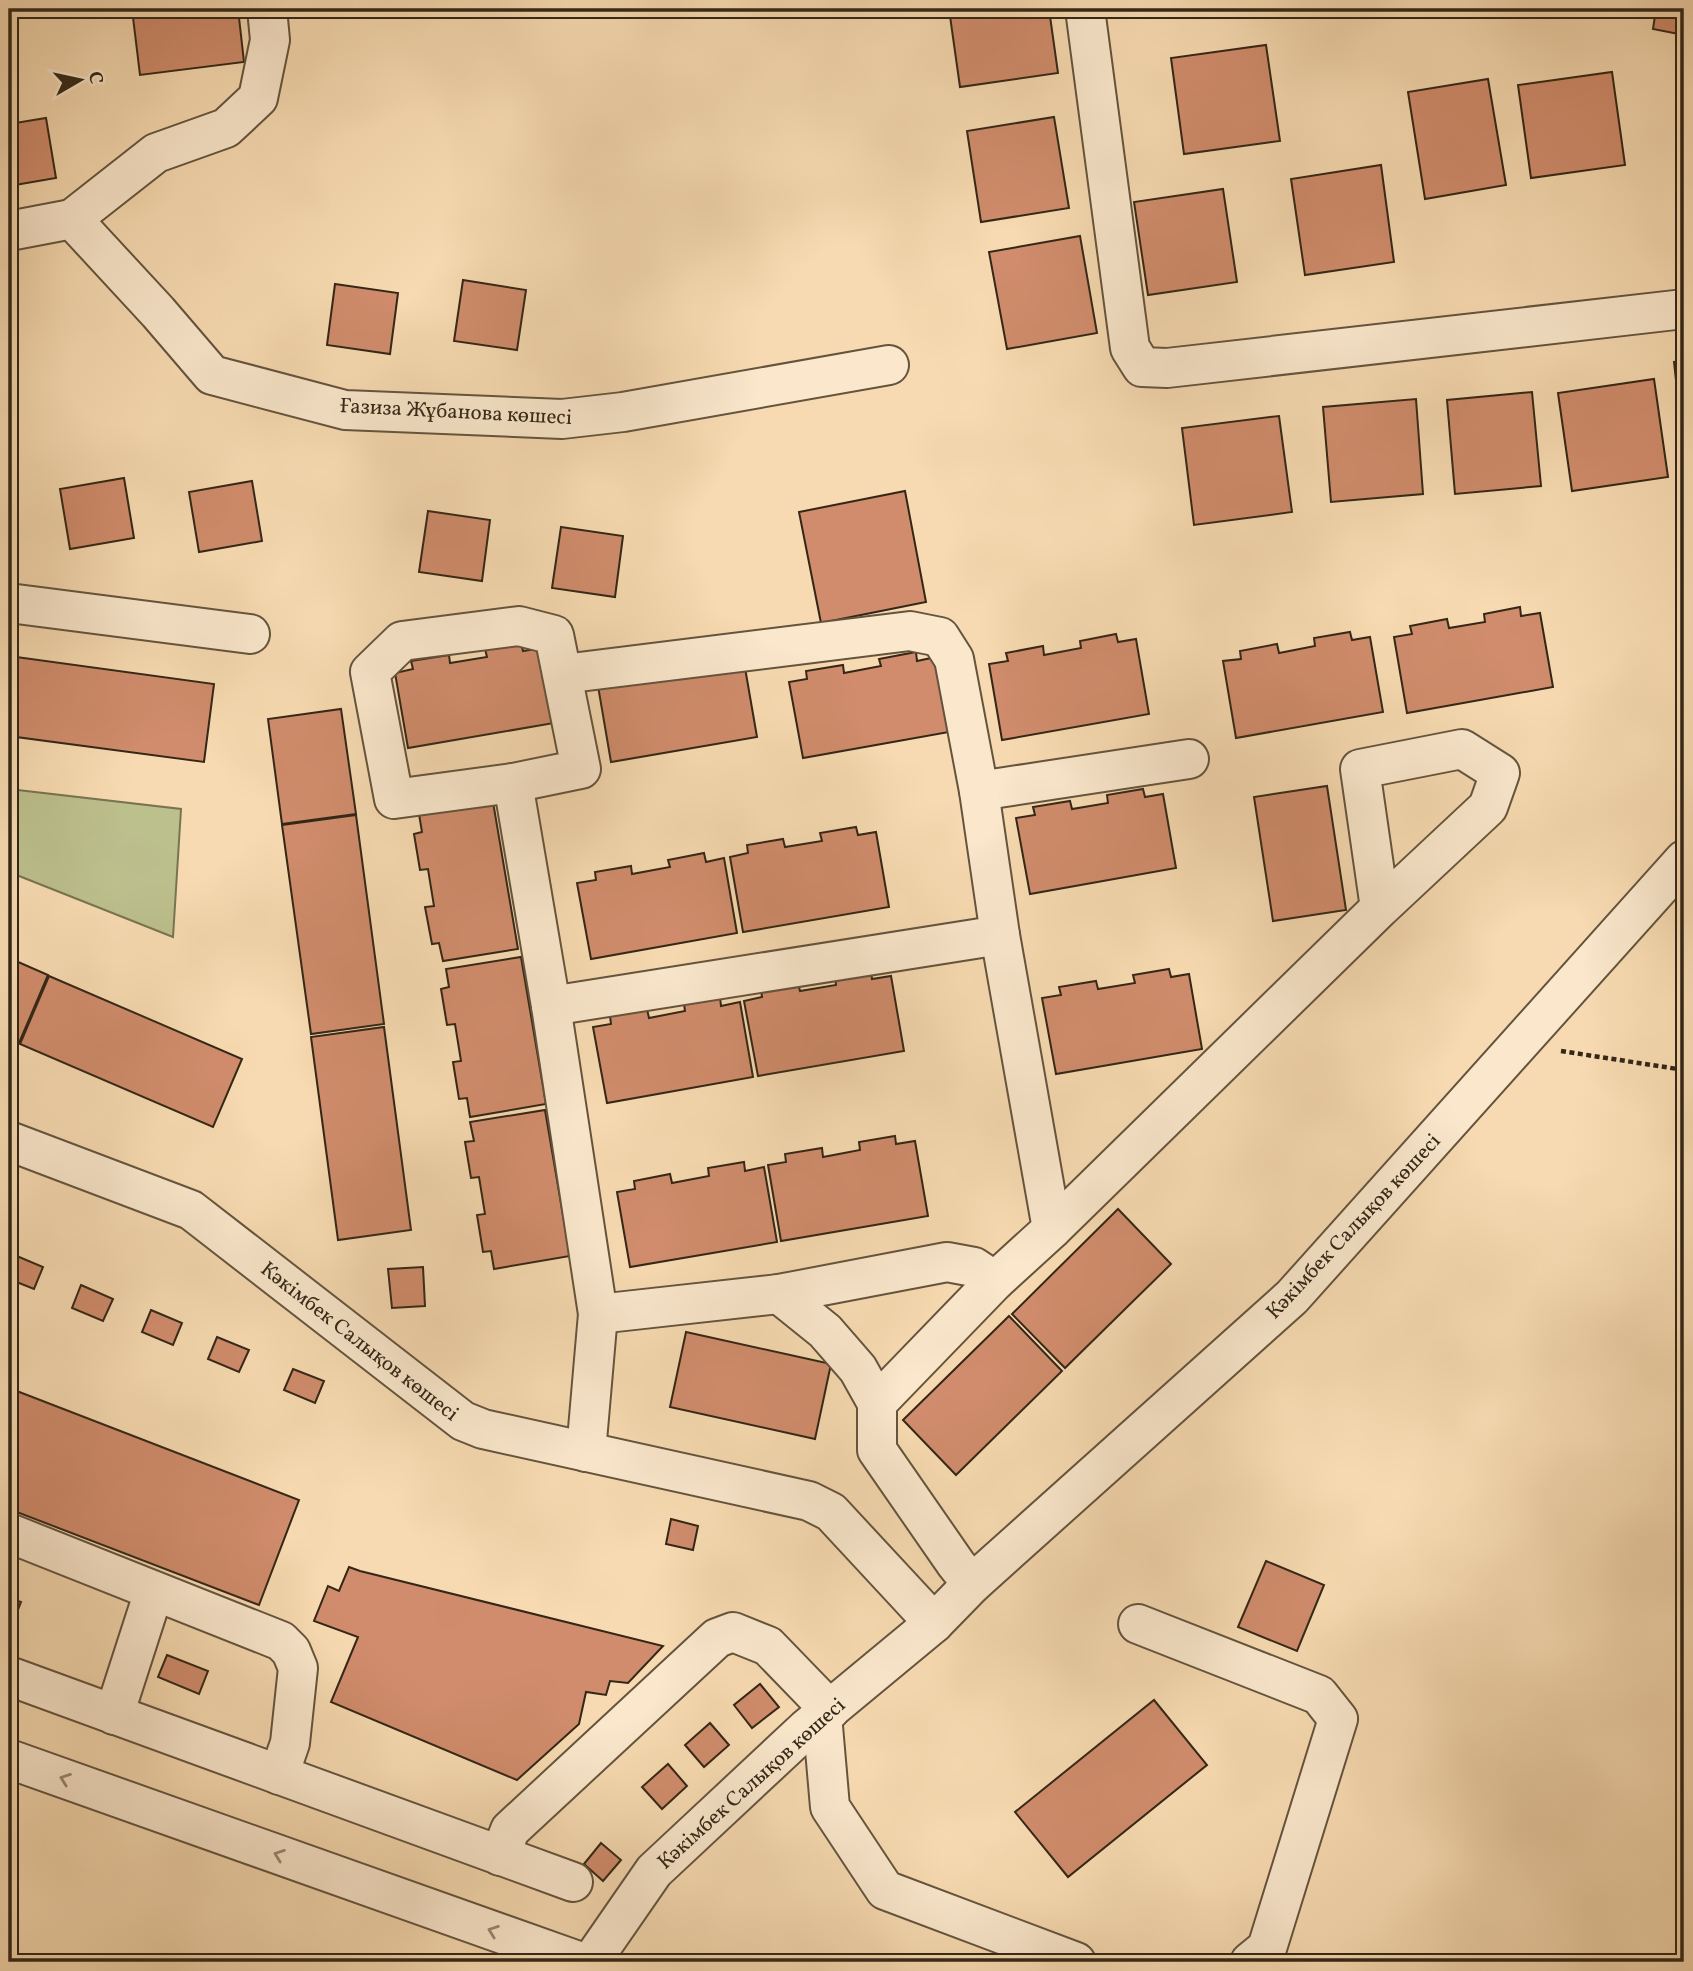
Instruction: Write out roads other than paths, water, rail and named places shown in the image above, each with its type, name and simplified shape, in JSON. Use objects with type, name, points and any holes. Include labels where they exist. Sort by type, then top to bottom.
[{"type":"street","points":[[9,231],[72,219],[156,153],[226,128],[258,97],[270,40],[267,9]]},
{"type":"street","points":[[1085,9],[1130,348],[1142,368],[1167,368],[1684,309]]},
{"type":"street","name":"Ғазиза Жұбанова көшесі","points":[[72,219],[212,375],[345,410],[562,419],[623,412],[889,365]]},
{"type":"street","points":[[9,603],[250,635]]},
{"type":"street","points":[[519,626],[554,635],[581,769],[513,783],[394,799],[370,672],[402,641],[519,626]]},
{"type":"street","points":[[563,674],[910,631],[940,636],[954,659],[979,791],[1000,935],[1052,1229]]},
{"type":"street","points":[[979,791],[1189,759]]},
{"type":"street","points":[[513,783],[551,1006],[598,1314],[586,1452]]},
{"type":"street","name":"Кәкімбек Салықов көшесі","points":[[591,1962],[654,1871],[826,1712],[934,1623],[972,1584],[1292,1297],[1684,860]]},
{"type":"street","points":[[877,1403],[995,1281],[1052,1229],[1380,908]]},
{"type":"street","points":[[551,1006],[1000,935]]},
{"type":"street","name":"Кәкімбек Салықов көшесі","points":[[9,1140],[191,1210],[463,1421],[483,1429],[809,1502],[831,1512],[934,1623]]},
{"type":"street","points":[[598,1314],[779,1294],[947,1262],[974,1267],[995,1281]]},
{"type":"street","points":[[779,1294],[825,1331],[858,1369],[877,1403],[877,1450],[972,1584]]},
{"type":"street","points":[[9,1533],[281,1641],[292,1651],[298,1668],[290,1743],[279,1775]]},
{"type":"street","points":[[114,1715],[154,1591]]},
{"type":"street","points":[[1138,1624],[1319,1695],[1338,1719],[1266,1948],[1250,1962]]},
{"type":"street","points":[[500,1856],[510,1830],[717,1638],[733,1632],[768,1646],[826,1712],[830,1807],[885,1890],[1076,1962]]},
{"type":"street","points":[[9,1676],[573,1882]]},
{"type":"street","points":[[9,1759],[581,1962]]}]
